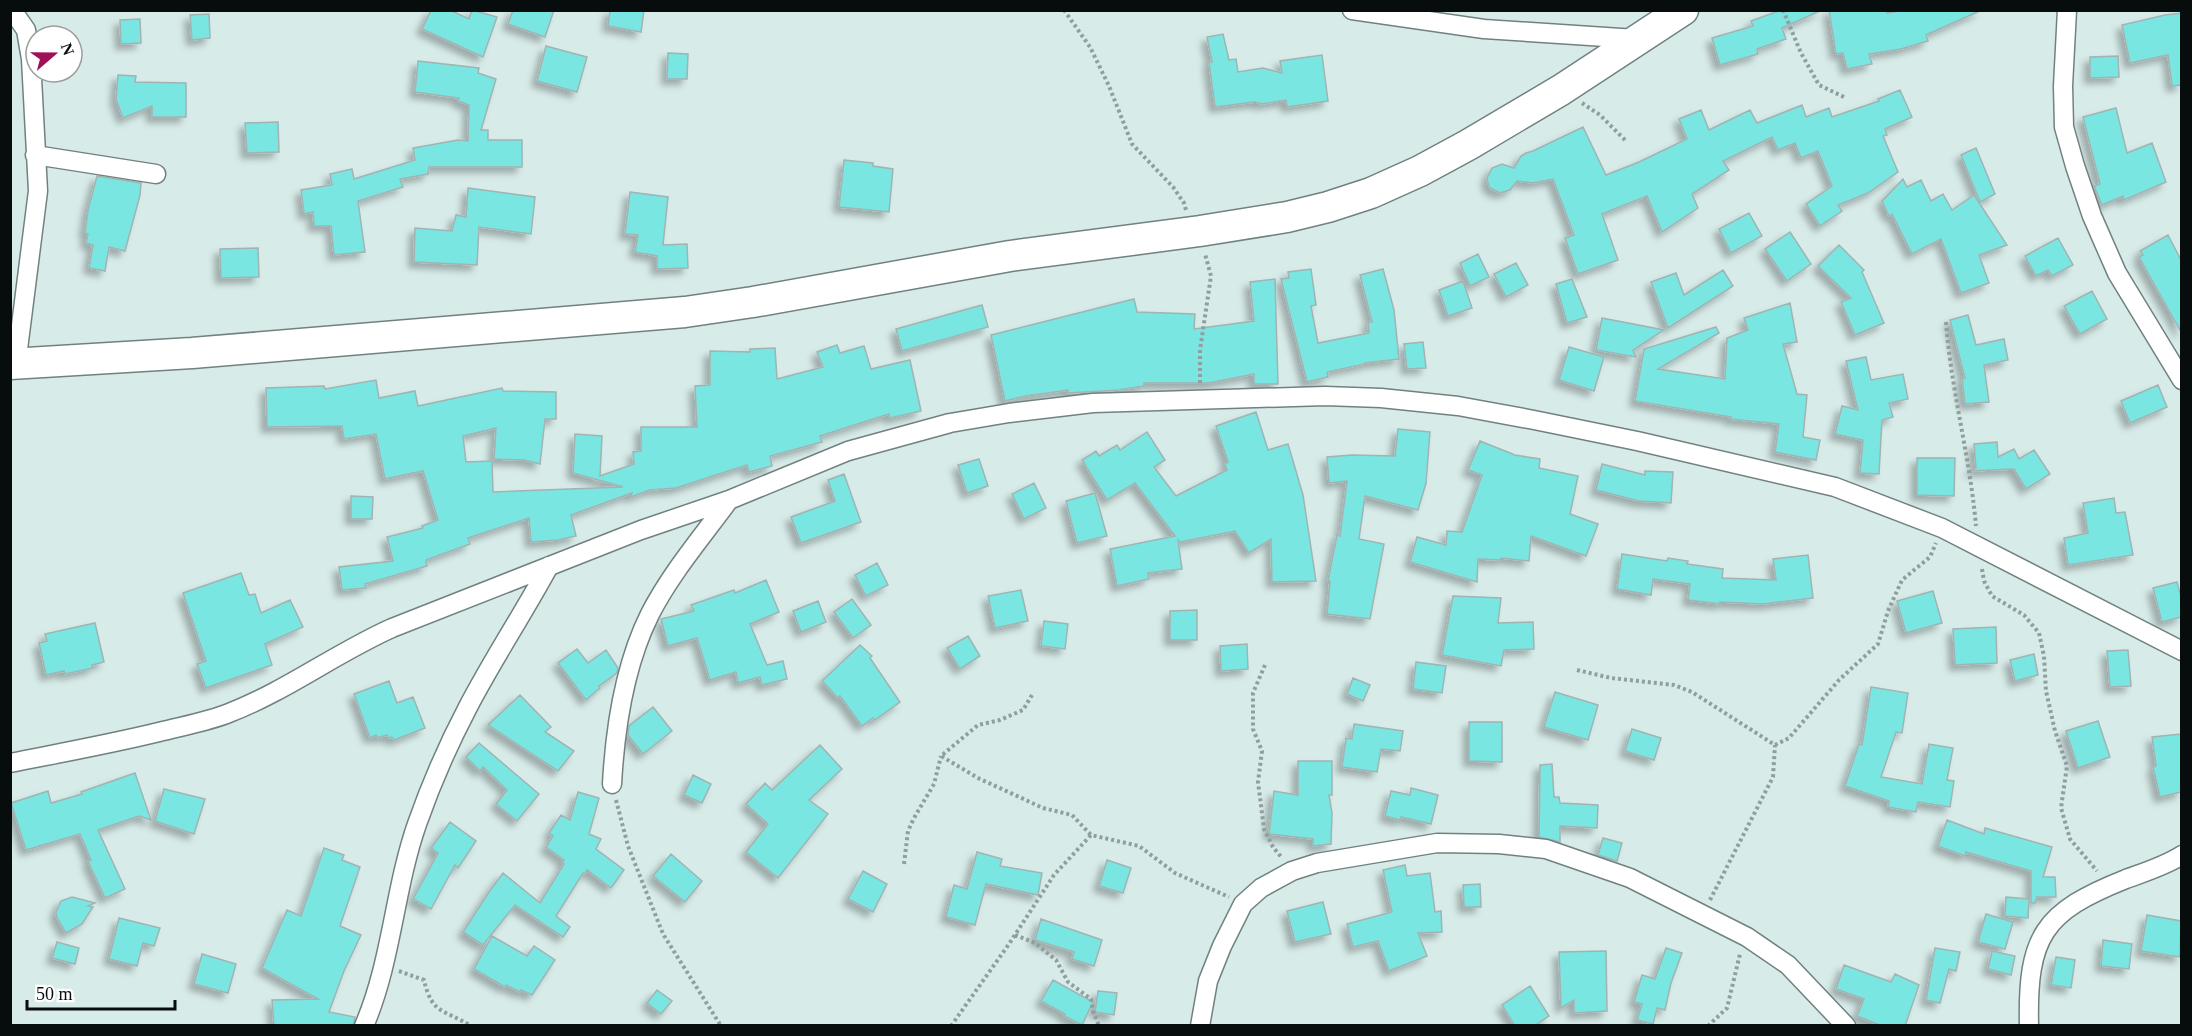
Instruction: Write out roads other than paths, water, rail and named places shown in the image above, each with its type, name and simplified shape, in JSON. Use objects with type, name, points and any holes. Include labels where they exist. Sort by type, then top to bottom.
[{"type":"highway","points":[[14,365],[203,352],[685,312],[1010,256],[1287,217],[1371,193],[1420,171],[1561,90],[1683,10]]},
{"type":"street","points":[[12,10],[26,30],[29,49],[38,191],[14,365]]},
{"type":"street","points":[[1352,10],[1484,29],[1637,39]]},
{"type":"street","points":[[2067,10],[2063,86],[2064,127],[2075,166],[2092,216],[2117,273],[2181,380]]},
{"type":"street","points":[[35,155],[156,174]]},
{"type":"street","points":[[10,763],[132,738],[230,713],[368,639],[641,530],[729,500],[848,451],[950,423],[1093,403],[1200,399],[1358,398],[1469,408],[1637,441],[1835,487],[1942,528],[2181,651]]},
{"type":"street","points":[[612,784],[614,745],[622,699],[650,615],[672,579],[729,500]]},
{"type":"street","points":[[364,1026],[384,966],[410,846],[444,756],[468,707],[549,566]]},
{"type":"street","points":[[1200,1026],[1208,981],[1222,946],[1243,904],[1261,888],[1292,871],[1365,854],[1437,843],[1499,844],[1546,849],[1630,878],[1748,937],[1788,965],[1846,1026]]},
{"type":"street","points":[[2029,1026],[2028,989],[2037,946],[2052,921],[2072,904],[2181,855]]}]
